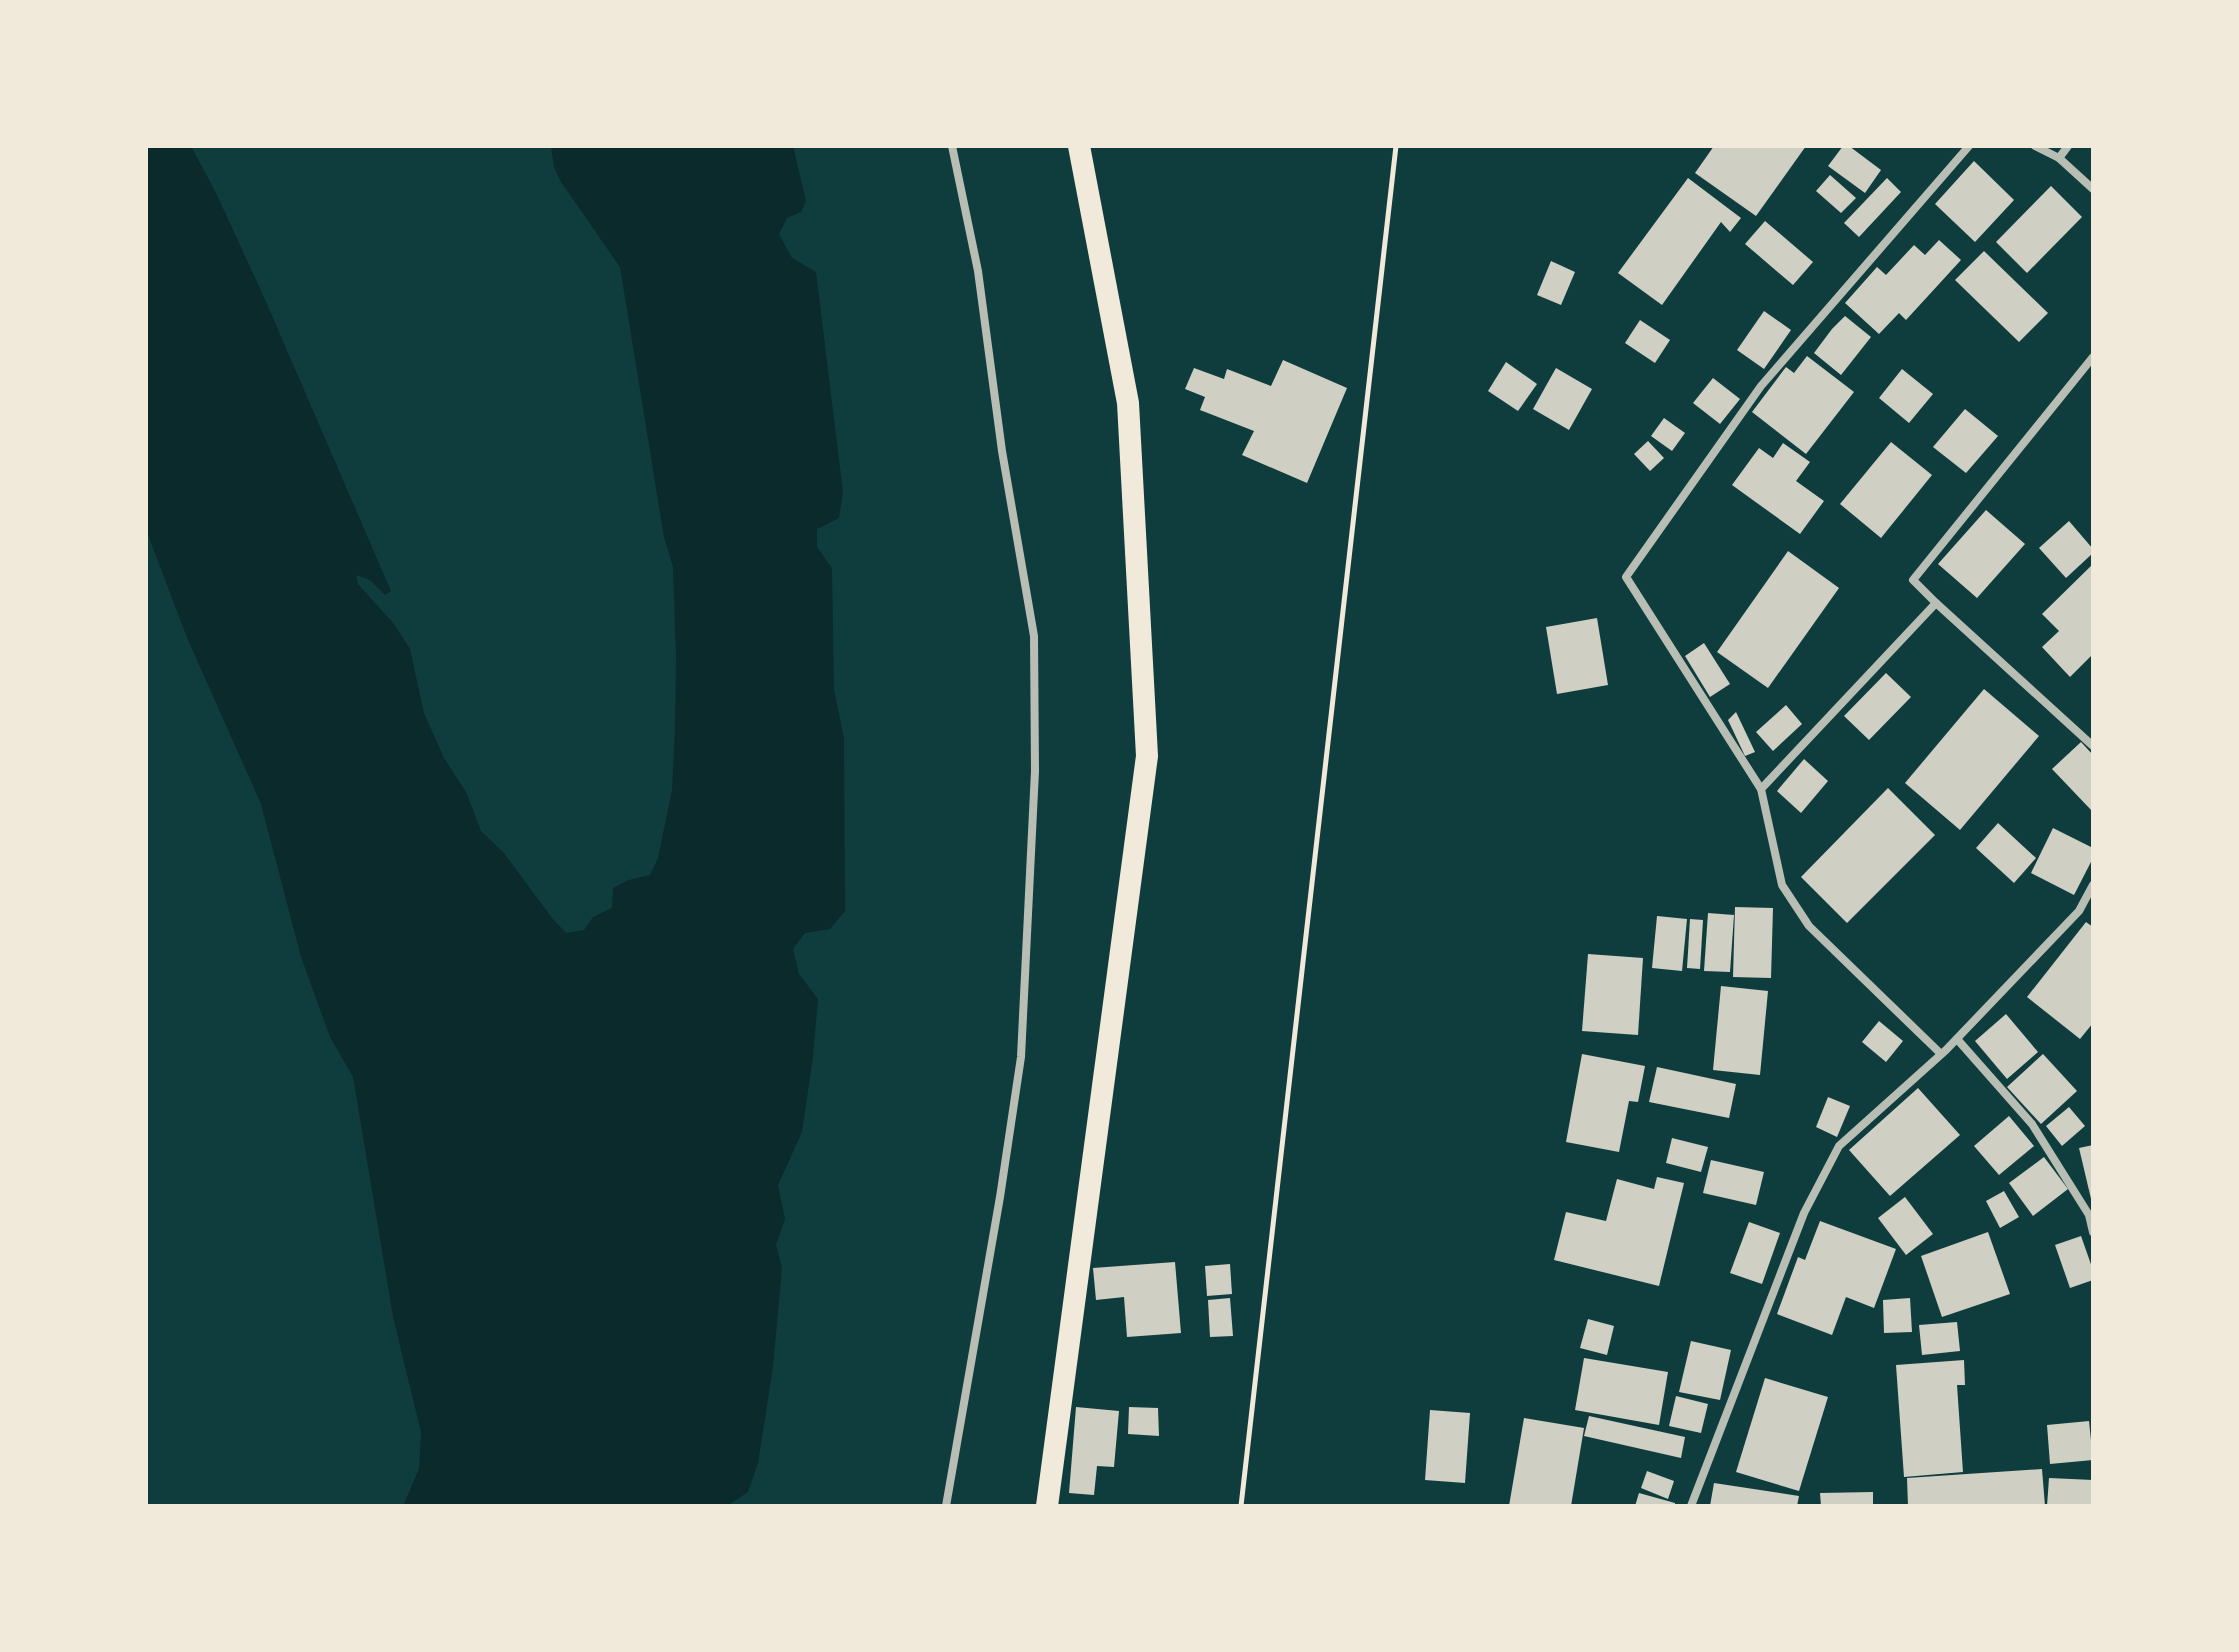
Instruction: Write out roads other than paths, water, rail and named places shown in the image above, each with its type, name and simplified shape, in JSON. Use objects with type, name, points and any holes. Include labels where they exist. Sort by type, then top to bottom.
[{"type":"highway","points":[[1047,1506],[1147,756],[1128,403],[1079,146]]},
{"type":"street","points":[[946,1506],[1021,1057],[1035,771],[1034,636],[1002,451],[978,271],[952,146]]},
{"type":"street","points":[[1941,1054],[1809,926],[1782,885],[1761,789],[1626,577],[1761,386],[1969,146]]},
{"type":"street","points":[[2035,146],[2059,158],[2093,189]]},
{"type":"street","points":[[2059,158],[2068,146]]},
{"type":"street","points":[[2093,357],[1913,580],[2093,746]]},
{"type":"street","points":[[1761,789],[1936,603]]},
{"type":"street","points":[[1691,1506],[1804,1213],[1839,1146],[1957,1039],[2079,911],[2093,885]]},
{"type":"street","points":[[1957,1039],[2032,1124],[2089,1215],[2093,1232]]},
{"type":"water","points":[[146,146],[191,146],[263,295],[391,591],[385,595],[370,580],[356,575],[358,584],[394,624],[410,649],[424,713],[444,758],[466,792],[481,831],[504,853],[566,933],[584,930],[593,917],[612,908],[613,888],[650,875],[658,858],[672,790],[676,655],[673,567],[664,537],[620,267],[561,182],[554,167],[551,146],[793,146],[806,201],[801,212],[787,218],[779,234],[792,258],[816,272],[843,492],[839,518],[817,529],[817,547],[832,568],[834,690],[844,738],[845,911],[830,929],[805,933],[793,949],[799,974],[818,999],[813,1057],[802,1132],[778,1185],[785,1219],[776,1245],[782,1268],[773,1367],[758,1463],[748,1492],[727,1506],[403,1506],[419,1469],[421,1432],[393,1317],[353,1077],[330,1037],[301,957],[261,804],[188,640],[146,530]]}]
